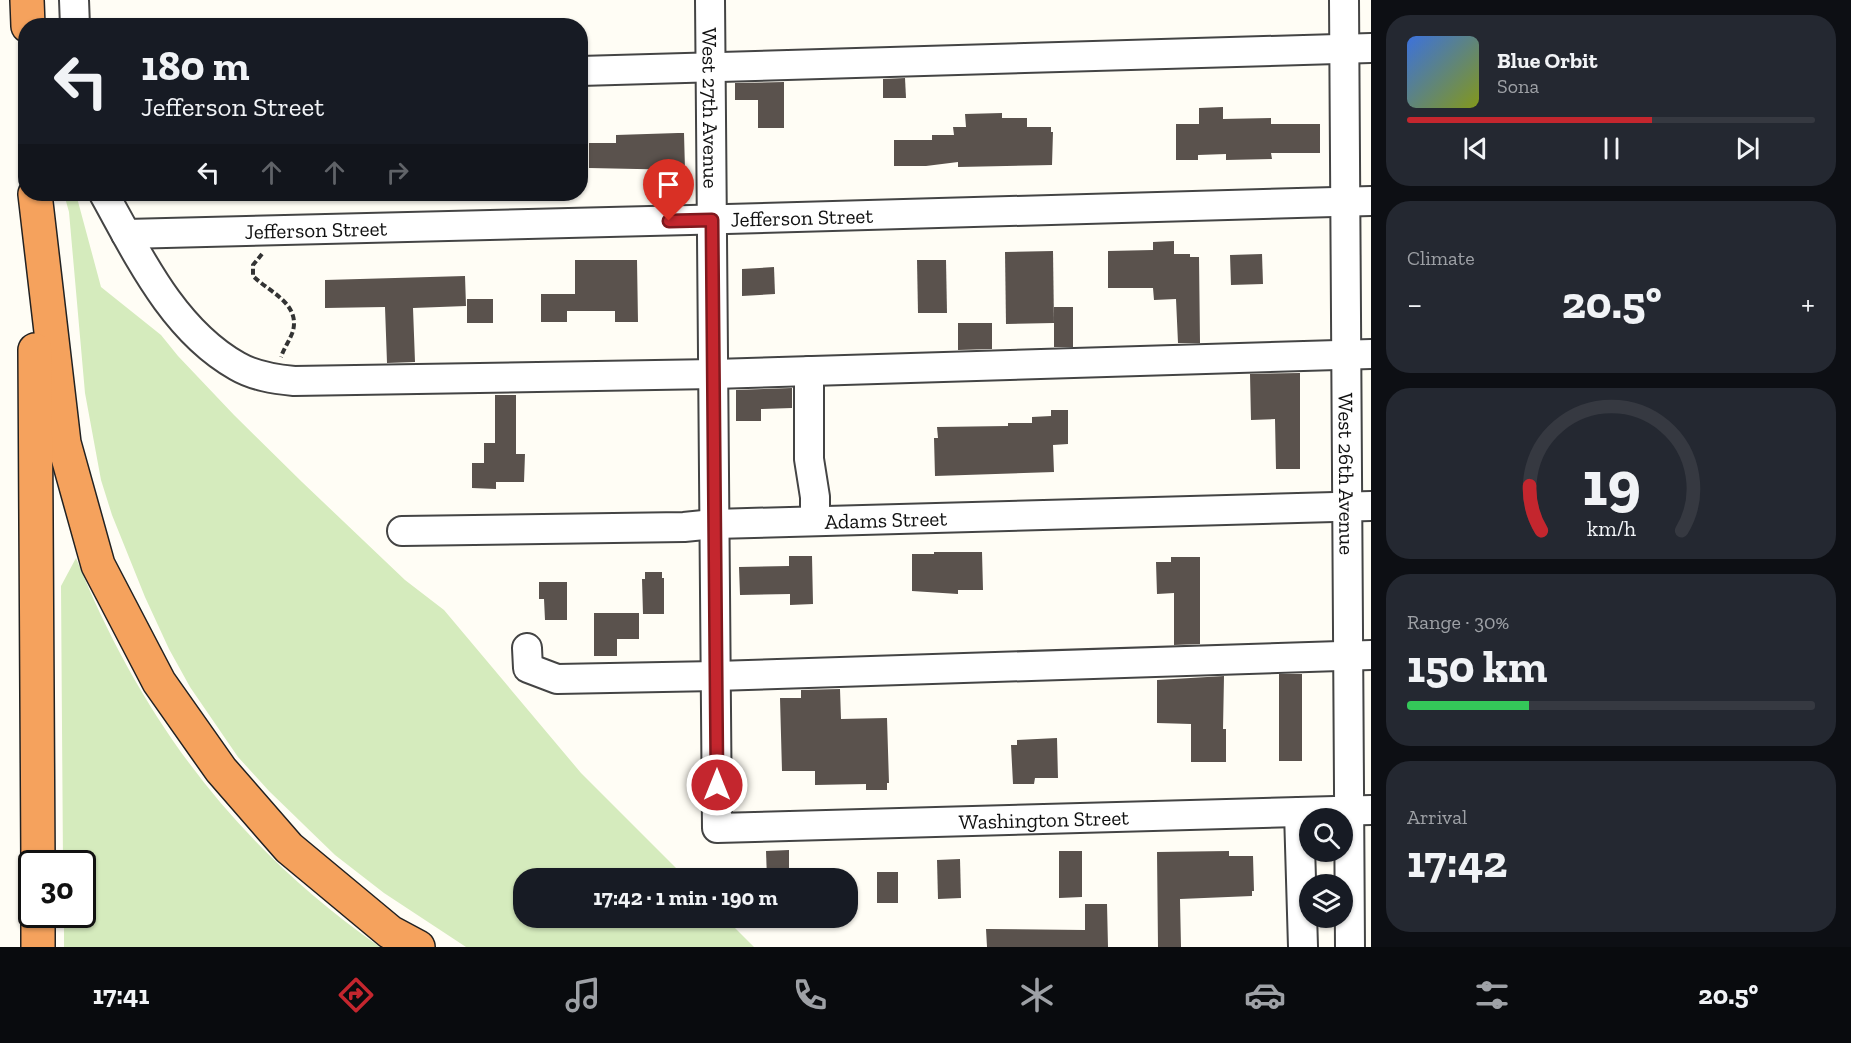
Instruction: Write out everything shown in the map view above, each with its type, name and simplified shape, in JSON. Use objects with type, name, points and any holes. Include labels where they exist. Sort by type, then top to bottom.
[{"type":"highway","points":[[27,0],[28,18]]},
{"type":"highway","points":[[34,201],[38,850]]},
{"type":"highway","points":[[35,201],[64,443],[98,565],[159,682],[221,770],[289,848],[390,932],[418,947]]},
{"type":"highway","points":[[38,928],[38,947]]},
{"type":"street","points":[[74,0],[75,18]]},
{"type":"street","name":"West 27th Avenue","points":[[710,0],[717,828]]},
{"type":"street","name":"West 26th Avenue","points":[[1344,0],[1358,49],[1360,887],[1350,947]]},
{"type":"street","points":[[588,71],[1358,49]]},
{"type":"street","points":[[108,201],[153,280],[187,325],[204,342],[237,366],[274,379],[294,381],[714,374],[1359,355]]},
{"type":"street","name":"Jefferson Street","points":[[126,234],[1358,201]]},
{"type":"street","points":[[809,371],[809,459],[815,497],[815,521]]},
{"type":"street","name":"Adams Street","points":[[402,531],[661,527],[1359,506]]},
{"type":"street","points":[[527,648],[528,668],[557,679],[1360,655]]},
{"type":"street","name":"Washington Street","points":[[717,828],[1299,812]]},
{"type":"street","points":[[1300,862],[1303,947]]},
{"type":"path","points":[[263,253],[253,265],[253,276],[278,294],[293,316],[292,333],[281,356],[285,369],[293,372],[294,381]]},
{"type":"green space","points":[[66,201],[78,201],[101,287],[161,335],[234,415],[302,482],[405,580],[444,610],[581,773],[676,868],[513,868],[513,928],[735,928],[754,947],[466,947],[384,893],[335,855],[269,791],[238,757],[190,687],[169,649],[112,515],[101,480],[85,393],[69,212]]},
{"type":"green space","points":[[76,558],[102,617],[131,673],[163,726],[199,776],[238,823],[281,867],[328,908],[380,947],[64,947],[64,928],[96,928],[96,850],[63,850],[61,586]]},
{"type":"building","points":[[905,78],[906,98],[883,98],[883,79]]},
{"type":"building","points":[[784,82],[784,128],[758,128],[758,100],[735,100],[735,83]]},
{"type":"building","points":[[1223,107],[1223,119],[1271,118],[1271,124],[1320,124],[1320,153],[1271,153],[1272,159],[1226,160],[1226,154],[1198,155],[1198,160],[1176,160],[1176,124],[1199,124],[1199,108]]},
{"type":"building","points":[[1002,113],[1002,118],[1027,118],[1027,127],[1051,127],[1051,132],[1053,132],[1052,165],[958,167],[958,162],[926,166],[894,166],[894,140],[932,140],[932,135],[954,135],[953,127],[966,127],[965,114]]},
{"type":"building","points":[[684,133],[685,170],[589,168],[589,143],[616,143],[616,135]]},
{"type":"building","points":[[1174,241],[1174,254],[1190,254],[1190,257],[1199,257],[1200,343],[1178,343],[1176,299],[1154,300],[1153,288],[1108,288],[1108,251],[1153,250],[1153,242]]},
{"type":"building","points":[[1053,251],[1054,323],[1006,324],[1005,252]]},
{"type":"building","points":[[1262,254],[1263,284],[1231,285],[1230,255]]},
{"type":"building","points":[[575,260],[637,260],[638,322],[615,322],[615,311],[567,311],[567,322],[541,322],[541,294],[575,294]]},
{"type":"building","points":[[917,260],[946,260],[947,313],[918,313]]},
{"type":"building","points":[[774,267],[775,294],[742,296],[742,269]]},
{"type":"building","points":[[465,276],[466,306],[413,308],[415,362],[387,363],[385,307],[325,308],[325,280]]},
{"type":"building","points":[[467,299],[493,299],[493,323],[467,323]]},
{"type":"building","points":[[1054,307],[1073,307],[1073,347],[1054,347]]},
{"type":"building","points":[[958,323],[992,323],[992,349],[958,350]]},
{"type":"building","points":[[1300,373],[1300,469],[1276,469],[1275,419],[1251,420],[1250,374]]},
{"type":"building","points":[[792,388],[792,408],[761,409],[761,421],[736,421],[736,390]]},
{"type":"building","points":[[495,395],[516,395],[516,454],[525,454],[524,482],[496,482],[496,489],[472,488],[472,463],[484,463],[484,443],[495,443]]},
{"type":"building","points":[[1051,410],[1068,410],[1068,444],[1053,445],[1054,472],[935,476],[934,438],[938,438],[937,427],[1008,426],[1008,423],[1032,423],[1032,417],[1051,416]]},
{"type":"building","points":[[934,552],[982,552],[983,590],[958,590],[958,594],[912,591],[912,554],[934,554]]},
{"type":"building","points":[[789,556],[812,556],[813,604],[790,605],[790,594],[740,595],[739,567],[789,566]]},
{"type":"building","points":[[1171,557],[1200,557],[1200,644],[1174,645],[1174,593],[1157,594],[1156,562],[1171,562]]},
{"type":"building","points":[[645,572],[662,572],[664,614],[643,614],[642,579],[645,579]]},
{"type":"building","points":[[539,582],[567,582],[567,620],[545,620],[544,599],[539,599]]},
{"type":"building","points":[[594,613],[639,613],[639,639],[617,639],[617,656],[594,656]]},
{"type":"building","points":[[1279,674],[1302,674],[1302,761],[1279,761]]},
{"type":"building","points":[[1224,676],[1223,729],[1226,729],[1226,762],[1191,762],[1191,724],[1157,723],[1157,680]]},
{"type":"building","points":[[840,689],[841,719],[887,718],[889,783],[887,783],[887,790],[866,790],[866,784],[815,785],[815,771],[782,771],[780,698],[801,698],[801,690]]},
{"type":"building","points":[[1057,738],[1058,778],[1035,778],[1034,784],[1013,784],[1011,745],[1017,745],[1017,740]]},
{"type":"building","points":[[789,850],[789,868],[767,868],[766,851]]},
{"type":"building","points":[[1059,851],[1082,851],[1082,897],[1059,898]]},
{"type":"building","points":[[1229,851],[1229,856],[1253,856],[1254,891],[1252,891],[1252,896],[1180,899],[1181,947],[1158,947],[1157,852]]},
{"type":"building","points":[[960,859],[961,898],[938,899],[937,860]]},
{"type":"building","points":[[877,872],[898,872],[898,903],[877,903]]},
{"type":"building","points":[[1085,904],[1107,904],[1108,947],[987,947],[986,929],[1085,930]]},
{"type":"route","points":[[669,221],[712,220],[717,785]]}]
